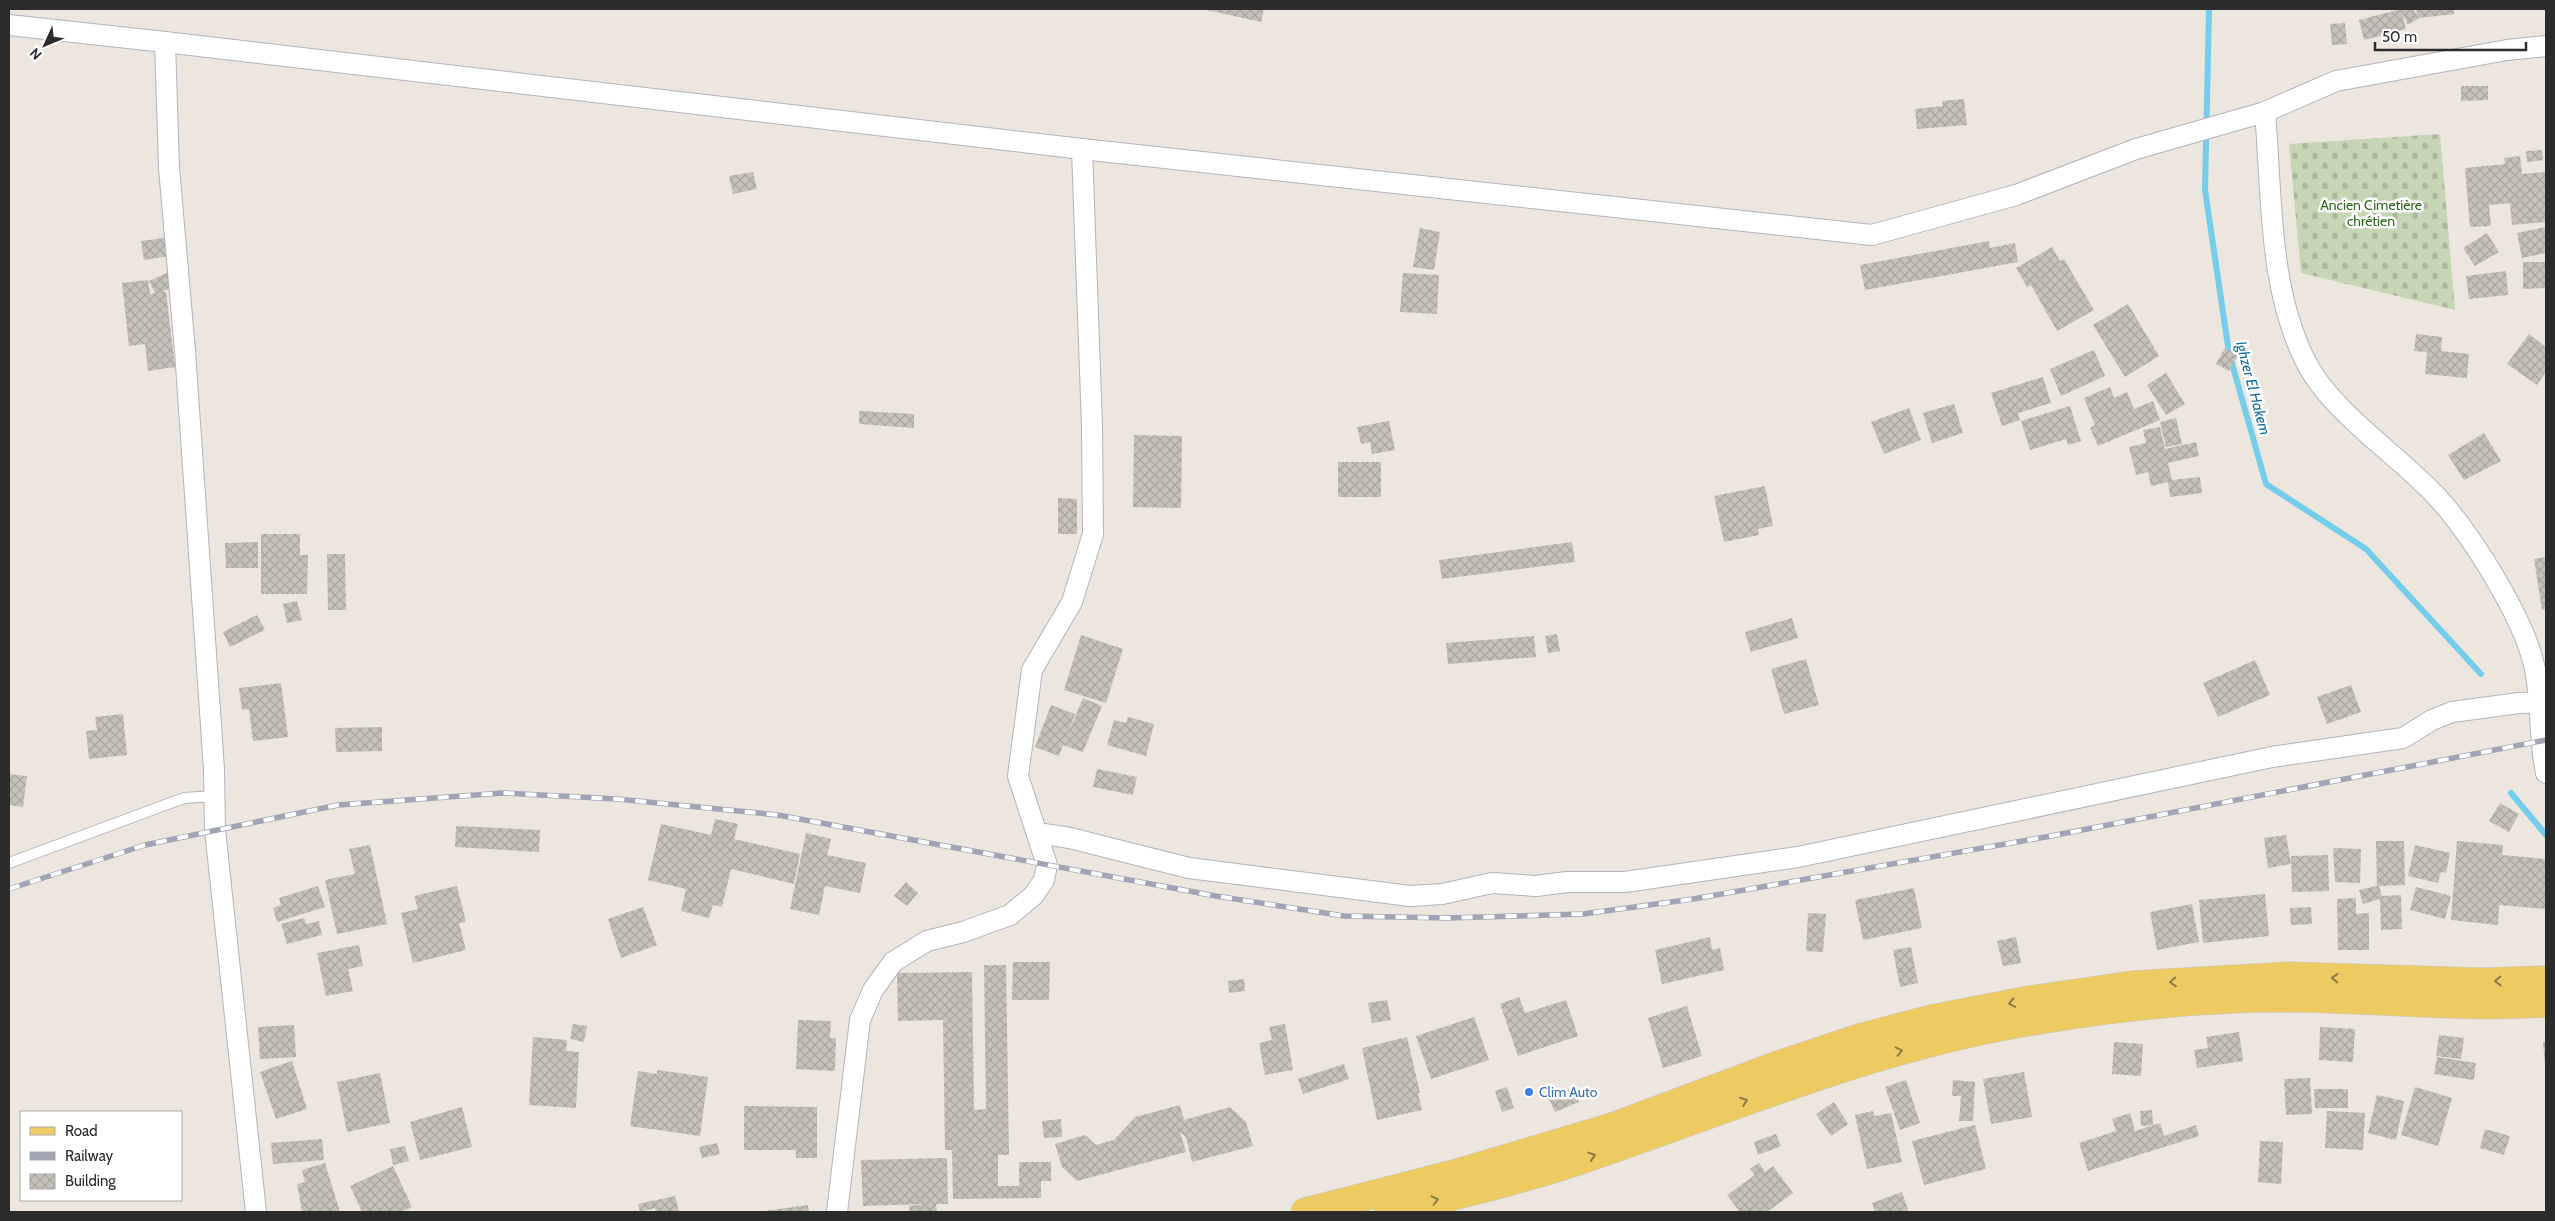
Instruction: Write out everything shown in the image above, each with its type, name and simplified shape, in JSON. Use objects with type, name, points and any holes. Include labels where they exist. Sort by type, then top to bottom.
[{"type":"main road","points":[[1305,1212],[1457,1173],[1600,1130],[1774,1066],[1859,1038],[1931,1019],[2029,1000],[2132,985],[2269,977],[2482,982],[2546,980]]},
{"type":"main road","points":[[1388,1212],[1482,1188],[1592,1156],[1786,1085],[1893,1052],[2014,1024],[2116,1008],[2271,998],[2435,1003],[2546,1003]]},
{"type":"street","points":[[9,25],[1082,149],[1872,235],[2016,195],[2136,149],[2265,112],[2336,81],[2507,50],[2546,46]]},
{"type":"street","points":[[165,42],[169,168],[185,360],[215,796],[215,830],[256,1212]]},
{"type":"street","points":[[2265,112],[2278,279],[2287,320],[2306,362],[2322,387],[2368,434],[2397,456],[2439,499],[2474,545],[2520,629],[2533,660],[2544,703],[2546,774]]},
{"type":"street","points":[[837,1212],[860,1020],[873,990],[893,962],[927,941],[963,932],[1010,915],[1034,895],[1044,880],[1047,865],[1018,776],[1032,670],[1072,602],[1093,534],[1092,426],[1082,149]]},
{"type":"street","points":[[1038,833],[1070,838],[1189,868],[1410,896],[1442,894],[1492,884],[1536,886],[1567,882],[1625,882],[1798,857],[2272,757],[2403,738],[2432,720],[2452,712],[2519,703],[2544,703]]},
{"type":"lane","points":[[9,863],[184,798],[215,796]]},
{"type":"green space","name":"Ancien Cimetière chrétien","points":[[2440,134],[2455,310],[2301,273],[2289,144]]},
{"type":"building","points":[[1202,9],[1264,9],[1261,22]]},
{"type":"building","points":[[2401,9],[2413,9],[2417,15],[2416,9],[2454,9],[2454,14],[2419,18],[2408,25],[2402,13],[2406,29],[2364,40],[2359,20]]},
{"type":"building","points":[[2345,23],[2347,44],[2332,45],[2330,24]]},
{"type":"building","points":[[2461,86],[2488,86],[2488,100],[2461,101]]},
{"type":"building","points":[[1964,99],[1967,125],[1917,129],[1915,109],[1943,106],[1942,101]]},
{"type":"building","points":[[2542,150],[2543,160],[2527,162],[2526,151]]},
{"type":"building","points":[[2520,156],[2522,174],[2546,172],[2546,222],[2512,225],[2510,203],[2489,205],[2491,226],[2470,227],[2465,168],[2505,164],[2504,158]]},
{"type":"building","points":[[753,172],[757,189],[733,194],[729,176]]},
{"type":"building","points":[[2546,227],[2546,253],[2522,258],[2517,233]]},
{"type":"building","points":[[1420,228],[1440,232],[1434,270],[1413,267]]},
{"type":"building","points":[[2487,233],[2499,252],[2475,266],[2463,248]]},
{"type":"building","points":[[172,237],[175,255],[144,260],[141,241]]},
{"type":"building","points":[[1989,241],[1990,248],[2015,243],[2018,262],[1865,290],[1860,265]]},
{"type":"building","points":[[2052,247],[2060,261],[2064,259],[2094,310],[2057,331],[2031,285],[2027,287],[2016,268]]},
{"type":"building","points":[[2523,262],[2546,262],[2546,288],[2523,289]]},
{"type":"building","points":[[2506,271],[2508,295],[2469,299],[2466,276]]},
{"type":"building","points":[[169,272],[176,286],[162,292],[166,292],[175,367],[148,371],[145,344],[129,346],[122,283],[148,280],[150,294],[155,293],[149,281]]},
{"type":"building","points":[[1403,273],[1439,275],[1437,314],[1400,312]]},
{"type":"building","points":[[2128,304],[2159,356],[2125,377],[2093,325]]},
{"type":"building","points":[[2416,334],[2442,337],[2441,351],[2469,354],[2467,378],[2425,374],[2427,352],[2414,351]]},
{"type":"building","points":[[2529,334],[2546,347],[2546,372],[2537,385],[2507,364]]},
{"type":"building","points":[[2225,348],[2238,355],[2229,371],[2216,364]]},
{"type":"building","points":[[2094,350],[2105,376],[2061,396],[2050,369]]},
{"type":"building","points":[[2166,373],[2185,404],[2166,415],[2147,385]]},
{"type":"building","points":[[2043,377],[2051,403],[2018,413],[2020,420],[2002,426],[1991,393]]},
{"type":"building","points":[[2110,387],[2114,398],[2127,392],[2134,409],[2153,401],[2160,420],[2098,446],[2090,428],[2095,425],[2084,398]]},
{"type":"building","points":[[1954,404],[1963,433],[1932,443],[1923,413]]},
{"type":"building","points":[[2070,406],[2081,441],[2068,445],[2066,439],[2030,450],[2021,421]]},
{"type":"building","points":[[1909,408],[1921,440],[1884,454],[1871,422]]},
{"type":"building","points":[[859,411],[914,414],[914,428],[859,424]]},
{"type":"building","points":[[2176,418],[2182,444],[2166,447],[2160,422]]},
{"type":"building","points":[[1389,421],[1395,450],[1372,454],[1370,442],[1361,444],[1357,427]]},
{"type":"building","points":[[2160,427],[2165,449],[2196,442],[2199,456],[2168,463],[2172,480],[2200,477],[2202,493],[2170,497],[2168,482],[2151,486],[2148,472],[2136,475],[2129,447],[2146,443],[2143,430]]},
{"type":"building","points":[[2484,433],[2501,461],[2464,480],[2448,455]]},
{"type":"building","points":[[1134,435],[1182,436],[1181,508],[1133,507]]},
{"type":"building","points":[[1338,462],[1381,462],[1381,497],[1338,497]]},
{"type":"building","points":[[1765,486],[1773,526],[1758,529],[1759,535],[1724,542],[1714,496]]},
{"type":"building","points":[[1058,498],[1077,499],[1077,534],[1058,534]]},
{"type":"building","points":[[261,534],[300,534],[300,555],[308,555],[307,594],[261,594]]},
{"type":"building","points":[[258,542],[258,568],[226,568],[225,543]]},
{"type":"building","points":[[1572,542],[1575,562],[1442,579],[1439,560]]},
{"type":"building","points":[[327,554],[345,554],[346,610],[328,610]]},
{"type":"building","points":[[2546,557],[2546,609],[2542,610],[2534,559]]},
{"type":"building","points":[[297,601],[302,620],[287,623],[283,604]]},
{"type":"building","points":[[257,615],[265,630],[230,647],[223,632]]},
{"type":"building","points":[[1792,618],[1798,638],[1751,652],[1745,632]]},
{"type":"building","points":[[1557,634],[1560,651],[1548,653],[1545,636]]},
{"type":"building","points":[[1081,635],[1123,649],[1106,703],[1064,690]]},
{"type":"building","points":[[1534,636],[1536,657],[1448,664],[1446,643]]},
{"type":"building","points":[[1806,659],[1819,705],[1784,714],[1771,669]]},
{"type":"building","points":[[2255,660],[2270,695],[2218,717],[2203,683]]},
{"type":"building","points":[[281,683],[288,737],[253,741],[249,709],[242,710],[239,688]]},
{"type":"building","points":[[2351,685],[2361,712],[2327,724],[2317,697]]},
{"type":"building","points":[[1083,698],[1102,706],[1083,752],[1063,745],[1059,756],[1035,747],[1051,705],[1075,714],[1067,736]]},
{"type":"building","points":[[123,714],[127,755],[89,759],[86,731],[97,730],[95,717]]},
{"type":"building","points":[[1128,717],[1154,724],[1146,756],[1107,745],[1114,720],[1126,723]]},
{"type":"building","points":[[382,727],[382,751],[336,752],[335,728]]},
{"type":"building","points":[[1097,769],[1137,777],[1133,795],[1093,787]]},
{"type":"building","points":[[9,774],[27,776],[23,807],[9,805]]},
{"type":"building","points":[[2500,803],[2519,814],[2509,832],[2489,821]]},
{"type":"building","points":[[715,819],[738,824],[734,839],[800,854],[794,884],[731,869],[722,907],[713,905],[709,918],[681,911],[686,889],[648,880],[661,824],[711,835]]},
{"type":"building","points":[[456,826],[540,830],[539,852],[455,847]]},
{"type":"building","points":[[806,833],[831,839],[827,855],[866,863],[860,893],[825,886],[819,915],[790,909]]},
{"type":"building","points":[[2286,835],[2291,864],[2268,868],[2264,838]]},
{"type":"building","points":[[2376,841],[2404,841],[2405,885],[2379,886],[2382,896],[2401,895],[2402,929],[2381,930],[2380,899],[2363,904],[2359,890],[2377,886]]},
{"type":"building","points":[[2457,841],[2503,845],[2502,855],[2546,859],[2546,909],[2499,905],[2498,925],[2451,920]]},
{"type":"building","points":[[370,845],[387,924],[337,934],[325,880],[355,874],[349,849]]},
{"type":"building","points":[[2415,845],[2450,853],[2446,873],[2441,872],[2438,883],[2408,876]]},
{"type":"building","points":[[2333,848],[2361,849],[2360,883],[2335,882]]},
{"type":"building","points":[[2328,855],[2329,891],[2292,892],[2291,856]]},
{"type":"building","points":[[906,882],[918,893],[907,906],[894,896]]},
{"type":"building","points":[[318,886],[325,907],[277,922],[273,908],[281,905],[279,898]]},
{"type":"building","points":[[457,886],[466,922],[459,923],[466,950],[413,963],[401,913],[418,909],[414,896]]},
{"type":"building","points":[[2416,887],[2451,896],[2445,919],[2410,910]]},
{"type":"building","points":[[1914,888],[1922,928],[1863,940],[1855,900]]},
{"type":"building","points":[[2265,894],[2269,936],[2203,943],[2199,900]]},
{"type":"building","points":[[2356,898],[2356,914],[2369,913],[2369,950],[2338,950],[2337,899]]},
{"type":"building","points":[[2192,904],[2199,942],[2157,950],[2150,912]]},
{"type":"building","points":[[643,907],[657,945],[621,958],[608,919]]},
{"type":"building","points":[[2311,907],[2312,924],[2291,925],[2290,908]]},
{"type":"building","points":[[1808,913],[1826,914],[1823,952],[1806,951]]},
{"type":"building","points":[[304,918],[306,924],[319,921],[322,935],[287,944],[281,924]]},
{"type":"building","points":[[1710,937],[1712,950],[1720,948],[1724,970],[1662,984],[1655,950]]},
{"type":"building","points":[[2016,937],[2021,963],[2003,966],[1997,941]]},
{"type":"building","points":[[359,945],[363,966],[348,969],[353,991],[326,996],[317,953]]},
{"type":"building","points":[[1911,947],[1918,983],[1900,987],[1893,950]]},
{"type":"building","points":[[1013,962],[1050,962],[1049,1000],[1012,1000]]},
{"type":"building","points":[[984,965],[1006,965],[1009,1155],[998,1155],[998,1186],[1019,1186],[1019,1162],[1051,1162],[1051,1181],[1041,1181],[1041,1198],[953,1199],[952,1150],[945,1150],[943,1020],[898,1021],[897,973],[972,972],[974,1110],[986,1109]]},
{"type":"building","points":[[1244,979],[1245,991],[1229,993],[1228,981]]},
{"type":"building","points":[[1519,997],[1525,1013],[1566,1000],[1578,1036],[1518,1056],[1500,1004]]},
{"type":"building","points":[[1387,1000],[1391,1020],[1372,1023],[1368,1003]]},
{"type":"building","points":[[1687,1006],[1702,1056],[1663,1068],[1648,1018]]},
{"type":"building","points":[[1474,1017],[1489,1060],[1431,1079],[1416,1036]]},
{"type":"building","points":[[798,1020],[831,1021],[830,1038],[836,1038],[835,1071],[796,1069]]},
{"type":"building","points":[[573,1024],[587,1026],[584,1042],[570,1039]]},
{"type":"building","points":[[1285,1024],[1293,1070],[1265,1075],[1259,1043],[1272,1040],[1269,1027]]},
{"type":"building","points":[[294,1025],[296,1057],[260,1059],[258,1027]]},
{"type":"building","points":[[2320,1027],[2355,1029],[2353,1062],[2319,1060]]},
{"type":"building","points":[[2239,1032],[2243,1061],[2197,1068],[2194,1050],[2208,1048],[2206,1037]]},
{"type":"building","points":[[2439,1035],[2464,1038],[2461,1059],[2436,1056]]},
{"type":"building","points":[[533,1037],[567,1040],[566,1051],[579,1052],[576,1108],[529,1105]]},
{"type":"building","points":[[1407,1037],[1422,1110],[1377,1120],[1362,1048]]},
{"type":"building","points":[[2114,1042],[2143,1044],[2141,1076],[2112,1074]]},
{"type":"building","points":[[2543,1042],[2546,1042],[2546,1066],[2545,1066]]},
{"type":"building","points":[[2437,1057],[2476,1063],[2474,1080],[2434,1074]]},
{"type":"building","points":[[292,1061],[307,1109],[276,1119],[260,1072]]},
{"type":"building","points":[[1344,1064],[1349,1079],[1303,1094],[1298,1079]]},
{"type":"building","points":[[657,1070],[708,1077],[700,1136],[630,1126],[638,1071],[657,1074]]},
{"type":"building","points":[[2024,1072],[2032,1117],[1991,1124],[1983,1079]]},
{"type":"building","points":[[380,1073],[390,1123],[347,1132],[337,1082]]},
{"type":"building","points":[[2310,1078],[2312,1114],[2286,1115],[2284,1079]]},
{"type":"building","points":[[1906,1080],[1920,1123],[1900,1130],[1885,1087]]},
{"type":"building","points":[[1953,1080],[1975,1082],[1973,1121],[1959,1121],[1961,1096],[1952,1096]]},
{"type":"building","points":[[1507,1087],[1514,1108],[1502,1112],[1495,1091]]},
{"type":"building","points":[[2415,1087],[2452,1098],[2438,1146],[2401,1135]]},
{"type":"building","points":[[1573,1088],[1579,1102],[1555,1112],[1549,1099]]},
{"type":"building","points":[[2314,1089],[2348,1089],[2348,1108],[2315,1108]]},
{"type":"building","points":[[2377,1095],[2404,1101],[2396,1140],[2368,1133]]},
{"type":"building","points":[[1834,1102],[1848,1124],[1831,1136],[1816,1114]]},
{"type":"building","points":[[1180,1105],[1184,1120],[1230,1107],[1246,1122],[1253,1146],[1192,1162],[1186,1137],[1180,1132],[1186,1152],[1077,1181],[1062,1167],[1055,1144],[1085,1135],[1096,1145],[1114,1140],[1135,1117]]},
{"type":"building","points":[[744,1106],[817,1107],[817,1158],[796,1158],[796,1150],[744,1150]]},
{"type":"building","points":[[462,1107],[472,1147],[420,1160],[410,1122]]},
{"type":"building","points":[[2152,1110],[2153,1125],[2141,1126],[2140,1111]]},
{"type":"building","points":[[1873,1111],[1874,1116],[1891,1113],[1902,1162],[1867,1169],[1855,1115]]},
{"type":"building","points":[[2327,1111],[2365,1113],[2363,1150],[2325,1148]]},
{"type":"building","points":[[2130,1113],[2135,1131],[2160,1123],[2164,1136],[2196,1125],[2199,1136],[2088,1171],[2079,1143],[2116,1131],[2112,1119]]},
{"type":"building","points":[[1061,1119],[1062,1137],[1044,1138],[1042,1121]]},
{"type":"building","points":[[1975,1125],[1986,1169],[1924,1185],[1912,1141]]},
{"type":"building","points":[[2485,1129],[2510,1136],[2504,1155],[2480,1148]]},
{"type":"building","points":[[1776,1134],[1781,1146],[1758,1155],[1754,1142]]},
{"type":"building","points":[[322,1139],[324,1160],[273,1164],[271,1143]]},
{"type":"building","points":[[2260,1141],[2283,1142],[2281,1184],[2258,1182]]},
{"type":"building","points":[[717,1143],[720,1154],[702,1158],[699,1147]]},
{"type":"building","points":[[405,1146],[409,1161],[393,1165],[390,1149]]},
{"type":"building","points":[[947,1158],[948,1204],[936,1204],[937,1212],[910,1212],[909,1206],[925,1204],[863,1206],[861,1160]]},
{"type":"building","points":[[325,1163],[340,1212],[302,1212],[297,1184],[305,1182],[302,1170]]},
{"type":"building","points":[[1759,1163],[1765,1172],[1773,1166],[1793,1193],[1767,1212],[1740,1212],[1727,1195],[1755,1175],[1750,1169]]},
{"type":"building","points":[[393,1166],[412,1207],[401,1212],[362,1212],[350,1186]]},
{"type":"building","points":[[1902,1192],[1909,1212],[1875,1212],[1872,1203]]},
{"type":"building","points":[[675,1196],[679,1212],[656,1212],[655,1208],[640,1212],[638,1204]]},
{"type":"building","points":[[808,1205],[809,1212],[764,1212],[764,1211]]},
{"type":"waterway","name":"Ighzer El Hakem","points":[[2209,9],[2205,190],[2229,353],[2266,484],[2366,549],[2481,674]]},
{"type":"waterway","name":"Ighzer El Hakem","points":[[2511,793],[2546,835]]},
{"type":"railway","points":[[9,889],[145,845],[338,805],[503,793],[617,799],[778,815],[1216,896],[1344,916],[1447,918],[1583,914],[1693,899],[2051,836],[2546,740]]},
{"type":"place","name":"Clim Auto","points":[[1529,1092]]}]
